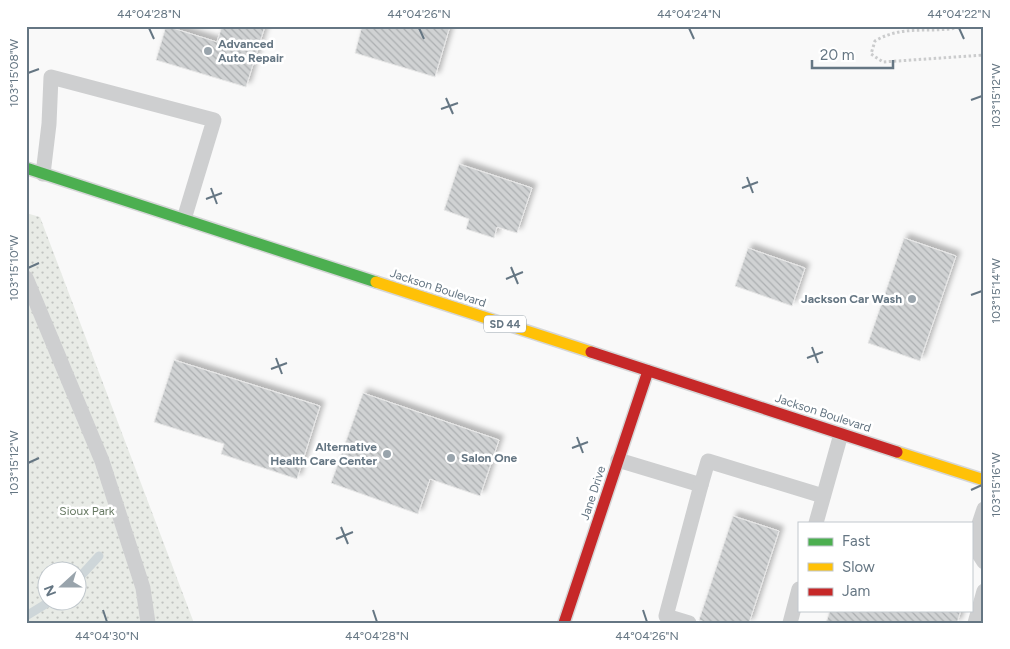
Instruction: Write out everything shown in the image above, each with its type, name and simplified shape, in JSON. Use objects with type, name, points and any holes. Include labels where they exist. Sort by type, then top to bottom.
[{"type":"main road","name":"Jackson Boulevard","points":[[26,168],[984,480]]},
{"type":"main road","name":"Jane Drive","points":[[564,623],[648,371]]},
{"type":"lane","points":[[44,174],[52,77],[214,120],[184,220]]},
{"type":"lane","points":[[26,278],[102,461],[143,588],[148,623]]},
{"type":"lane","points":[[816,522],[841,434]]},
{"type":"lane","points":[[618,460],[701,485]]},
{"type":"lane","points":[[689,623],[666,616],[708,461],[823,496]]},
{"type":"lane","points":[[984,509],[977,530],[975,548],[984,562]]},
{"type":"lane","points":[[975,623],[984,591]]},
{"type":"lane","points":[[790,623],[798,593]]},
{"type":"path","points":[[964,26],[955,29],[919,29],[888,33],[875,41],[871,54],[883,62],[984,55]]},
{"type":"green space","name":"Sioux Park","points":[[26,213],[40,217],[194,623],[26,623]]},
{"type":"building","name":"Advanced Auto Repair","points":[[166,26],[217,42],[222,26],[265,26],[246,87],[156,60]]},
{"type":"building","points":[[362,26],[450,26],[435,77],[355,53]]},
{"type":"building","points":[[459,164],[532,188],[517,233],[497,227],[494,238],[466,229],[469,219],[444,210]]},
{"type":"building","name":"Jackson Car Wash","points":[[904,238],[956,256],[920,361],[868,343]]},
{"type":"building","points":[[748,248],[805,268],[792,306],[735,286]]},
{"type":"building","points":[[174,360],[320,406],[297,479],[221,454],[224,444],[154,422]]},
{"type":"building","points":[[363,393],[499,440],[480,496],[430,479],[418,514],[331,483]]},
{"type":"building","points":[[733,516],[779,531],[749,623],[708,623],[699,620]]},
{"type":"building","points":[[829,612],[960,612],[957,623],[826,623]]},
{"type":"waterway","points":[[88,568],[99,556]]},
{"type":"waterway","points":[[26,616],[38,609]]},
{"type":"traffic: fast","points":[[26,168],[376,282]]},
{"type":"traffic: slow","points":[[376,282],[591,352]]},
{"type":"traffic: slow","points":[[897,452],[984,480]]},
{"type":"traffic: jam","points":[[591,352],[897,452]]},
{"type":"traffic: jam","points":[[564,623],[648,371]]},
{"type":"place","name":"Advanced Auto Repair","points":[[208,51]]},
{"type":"place","name":"Jackson Car Wash","points":[[912,299]]},
{"type":"place","name":"Alternative Health Care Center","points":[[387,454]]},
{"type":"place","name":"Salon One","points":[[451,458]]}]
